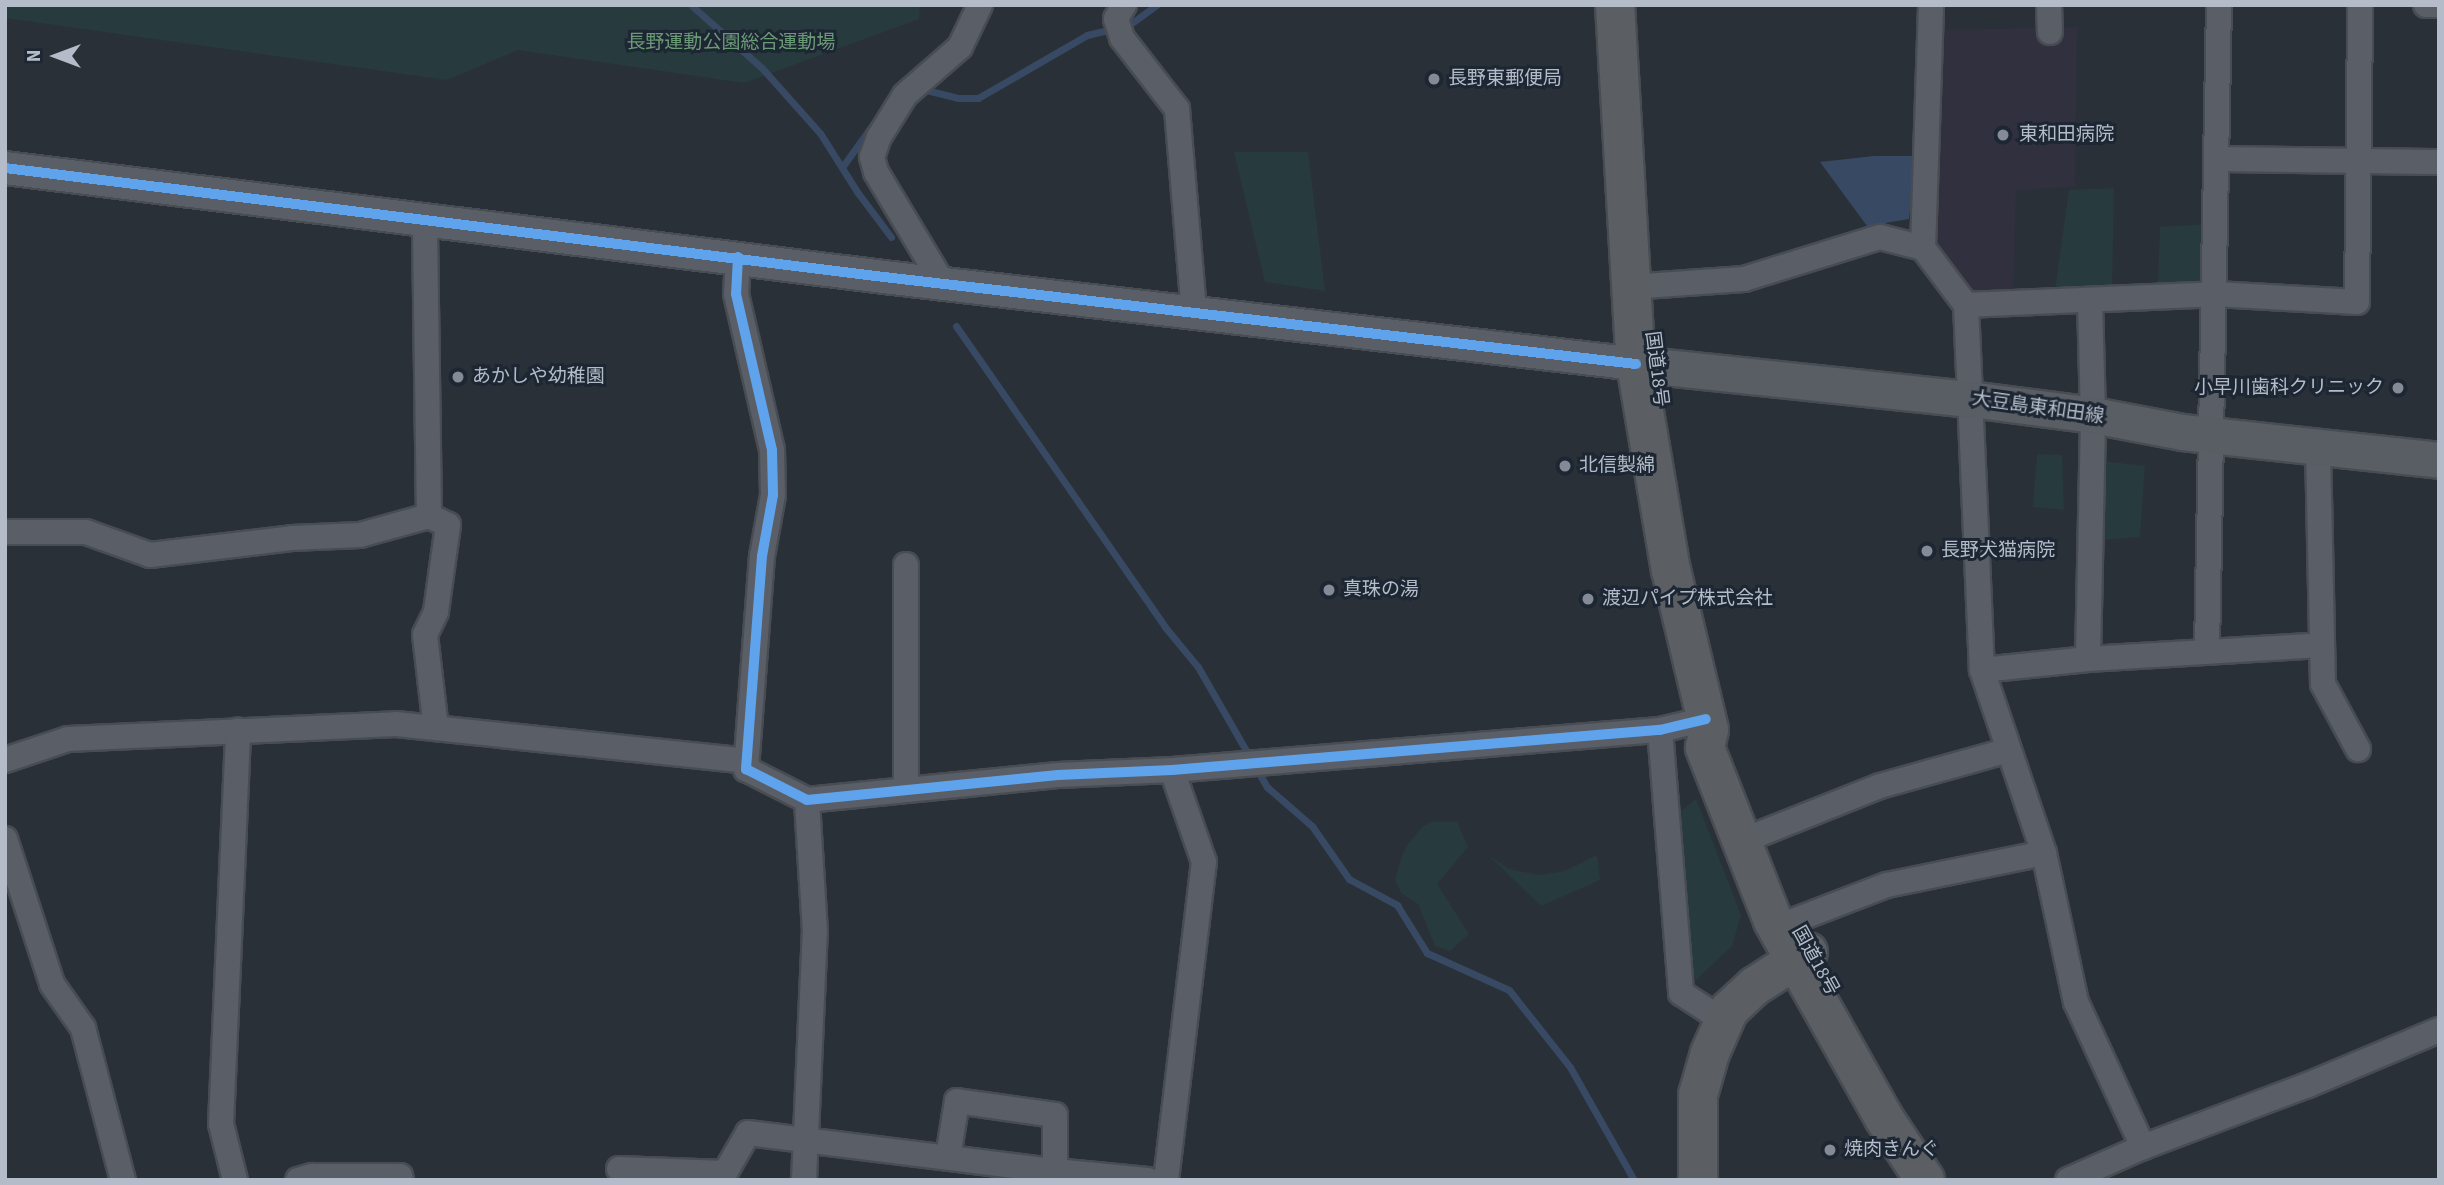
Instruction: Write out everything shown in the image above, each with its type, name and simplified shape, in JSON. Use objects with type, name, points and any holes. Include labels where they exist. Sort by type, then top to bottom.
[{"type":"highway","name":"国道18号","points":[[1615,5],[1636,363],[1671,570],[1708,725],[1705,748],[1768,910],[1798,945],[1948,1180]]},
{"type":"highway","name":"国道18号","points":[[1708,725],[1724,744],[1798,945],[1884,1118],[1925,1180]]},
{"type":"highway","points":[[1698,1180],[1698,1095],[1724,1021],[1729,1010],[1798,945]]},
{"type":"main road","name":"大豆島東和田線","points":[[1636,363],[1970,399],[2093,415],[2213,435],[2439,460]]},
{"type":"street","points":[[942,282],[876,172],[872,157],[879,136],[905,94],[960,47],[980,5]]},
{"type":"street","points":[[1124,5],[1116,19],[1122,38],[1177,109],[1194,312]]},
{"type":"street","points":[[1923,248],[1931,5]]},
{"type":"street","points":[[2049,5],[2050,32]]},
{"type":"street","points":[[2207,651],[2219,5]]},
{"type":"street","points":[[1966,305],[2215,294],[2357,302],[2360,5]]},
{"type":"street","points":[[2426,5],[2439,5]]},
{"type":"street","points":[[2217,159],[2439,162]]},
{"type":"street","points":[[5,169],[1636,363]]},
{"type":"street","points":[[425,218],[429,516]]},
{"type":"street","points":[[1630,287],[1744,279],[1880,237],[1923,248],[1966,305],[1982,670],[2044,853],[2076,1002],[2143,1147]]},
{"type":"street","points":[[738,257],[736,294],[772,450],[773,495],[762,556],[746,769],[807,800],[905,788],[1058,775],[1172,770],[1708,725]]},
{"type":"street","points":[[2088,659],[2093,415],[2090,300]]},
{"type":"street","points":[[2318,447],[2323,684],[2358,749]]},
{"type":"street","points":[[5,532],[86,532],[150,555],[292,538],[360,535],[429,516],[448,525],[436,612],[425,635],[436,728]]},
{"type":"street","points":[[905,565],[905,788]]},
{"type":"street","points":[[1982,670],[2088,659],[2322,645]]},
{"type":"street","points":[[5,760],[68,738],[396,724],[746,761]]},
{"type":"street","points":[[235,1180],[221,1124],[238,730]]},
{"type":"street","points":[[1660,730],[1681,993],[1724,1021]]},
{"type":"street","points":[[1757,835],[1880,786],[2009,750]]},
{"type":"street","points":[[1166,1180],[1204,862],[1172,770]]},
{"type":"street","points":[[804,1180],[815,932],[807,800]]},
{"type":"street","points":[[5,839],[52,984],[83,1028],[122,1180]]},
{"type":"street","points":[[1798,945],[1886,885],[2044,853]]},
{"type":"street","points":[[2068,1180],[2143,1147],[2308,1085],[2439,1030]]},
{"type":"street","points":[[948,1157],[957,1101],[1055,1115],[1055,1175]]},
{"type":"street","points":[[619,1169],[725,1172],[748,1133],[948,1157],[1055,1175],[1148,1180]]},
{"type":"street","points":[[298,1180],[312,1176],[400,1176],[401,1180]]},
{"type":"shaded area","name":"東和田病院","points":[[2077,27],[2075,187],[2016,190],[2013,295],[1973,299],[1926,245],[1935,30]]},
{"type":"green space","name":"長野運動公園総合運動場","points":[[5,5],[920,5],[919,19],[744,83],[518,50],[447,80],[5,18]]},
{"type":"green space","points":[[1234,152],[1308,152],[1325,291],[1265,282]]},
{"type":"green space","points":[[2114,188],[2112,286],[2055,291],[2069,190]]},
{"type":"green space","points":[[2206,224],[2202,283],[2158,282],[2160,227]]},
{"type":"green space","points":[[2037,454],[2062,455],[2064,510],[2033,507]]},
{"type":"green space","points":[[2101,461],[2145,466],[2140,537],[2100,540]]},
{"type":"green space","points":[[1696,799],[1741,915],[1732,946],[1696,980],[1690,978],[1681,811]]},
{"type":"green space","points":[[1433,822],[1457,822],[1468,847],[1437,884],[1469,934],[1450,951],[1435,946],[1418,904],[1401,893],[1395,880],[1409,843],[1423,826]]},
{"type":"green space","points":[[1488,855],[1509,869],[1539,875],[1565,871],[1597,855],[1600,880],[1541,906]]},
{"type":"water","points":[[1874,156],[1916,156],[1909,219],[1867,226],[1820,162]]},
{"type":"waterway","points":[[691,5],[762,68],[820,133],[858,193],[891,237]]},
{"type":"waterway","points":[[922,89],[958,98],[978,98],[1087,35],[1129,25],[1157,5]]},
{"type":"waterway","points":[[843,166],[873,124]]},
{"type":"waterway","points":[[956,326],[1165,627],[1198,667],[1267,787],[1312,826],[1349,879],[1397,905],[1427,953],[1509,990],[1570,1067],[1634,1180]]},
{"type":"cycle path","points":[[5,168],[884,277],[1636,364]]},
{"type":"cycle path","points":[[738,257],[736,294],[772,450],[773,495],[762,556],[746,769],[807,800],[1058,775],[1172,770],[1660,730],[1706,719]]},
{"type":"place","name":"長野東郵便局","points":[[1434,79]]},
{"type":"place","name":"東和田病院","points":[[2003,135]]},
{"type":"place","name":"あかしや幼稚園","points":[[458,377]]},
{"type":"place","name":"小早川歯科クリニック","points":[[2398,388]]},
{"type":"place","name":"北信製綿","points":[[1565,466]]},
{"type":"place","name":"長野犬猫病院","points":[[1927,551]]},
{"type":"place","name":"真珠の湯","points":[[1329,590]]},
{"type":"place","name":"渡辺パイプ株式会社","points":[[1588,599]]},
{"type":"place","name":"焼肉きんぐ","points":[[1830,1150]]}]
